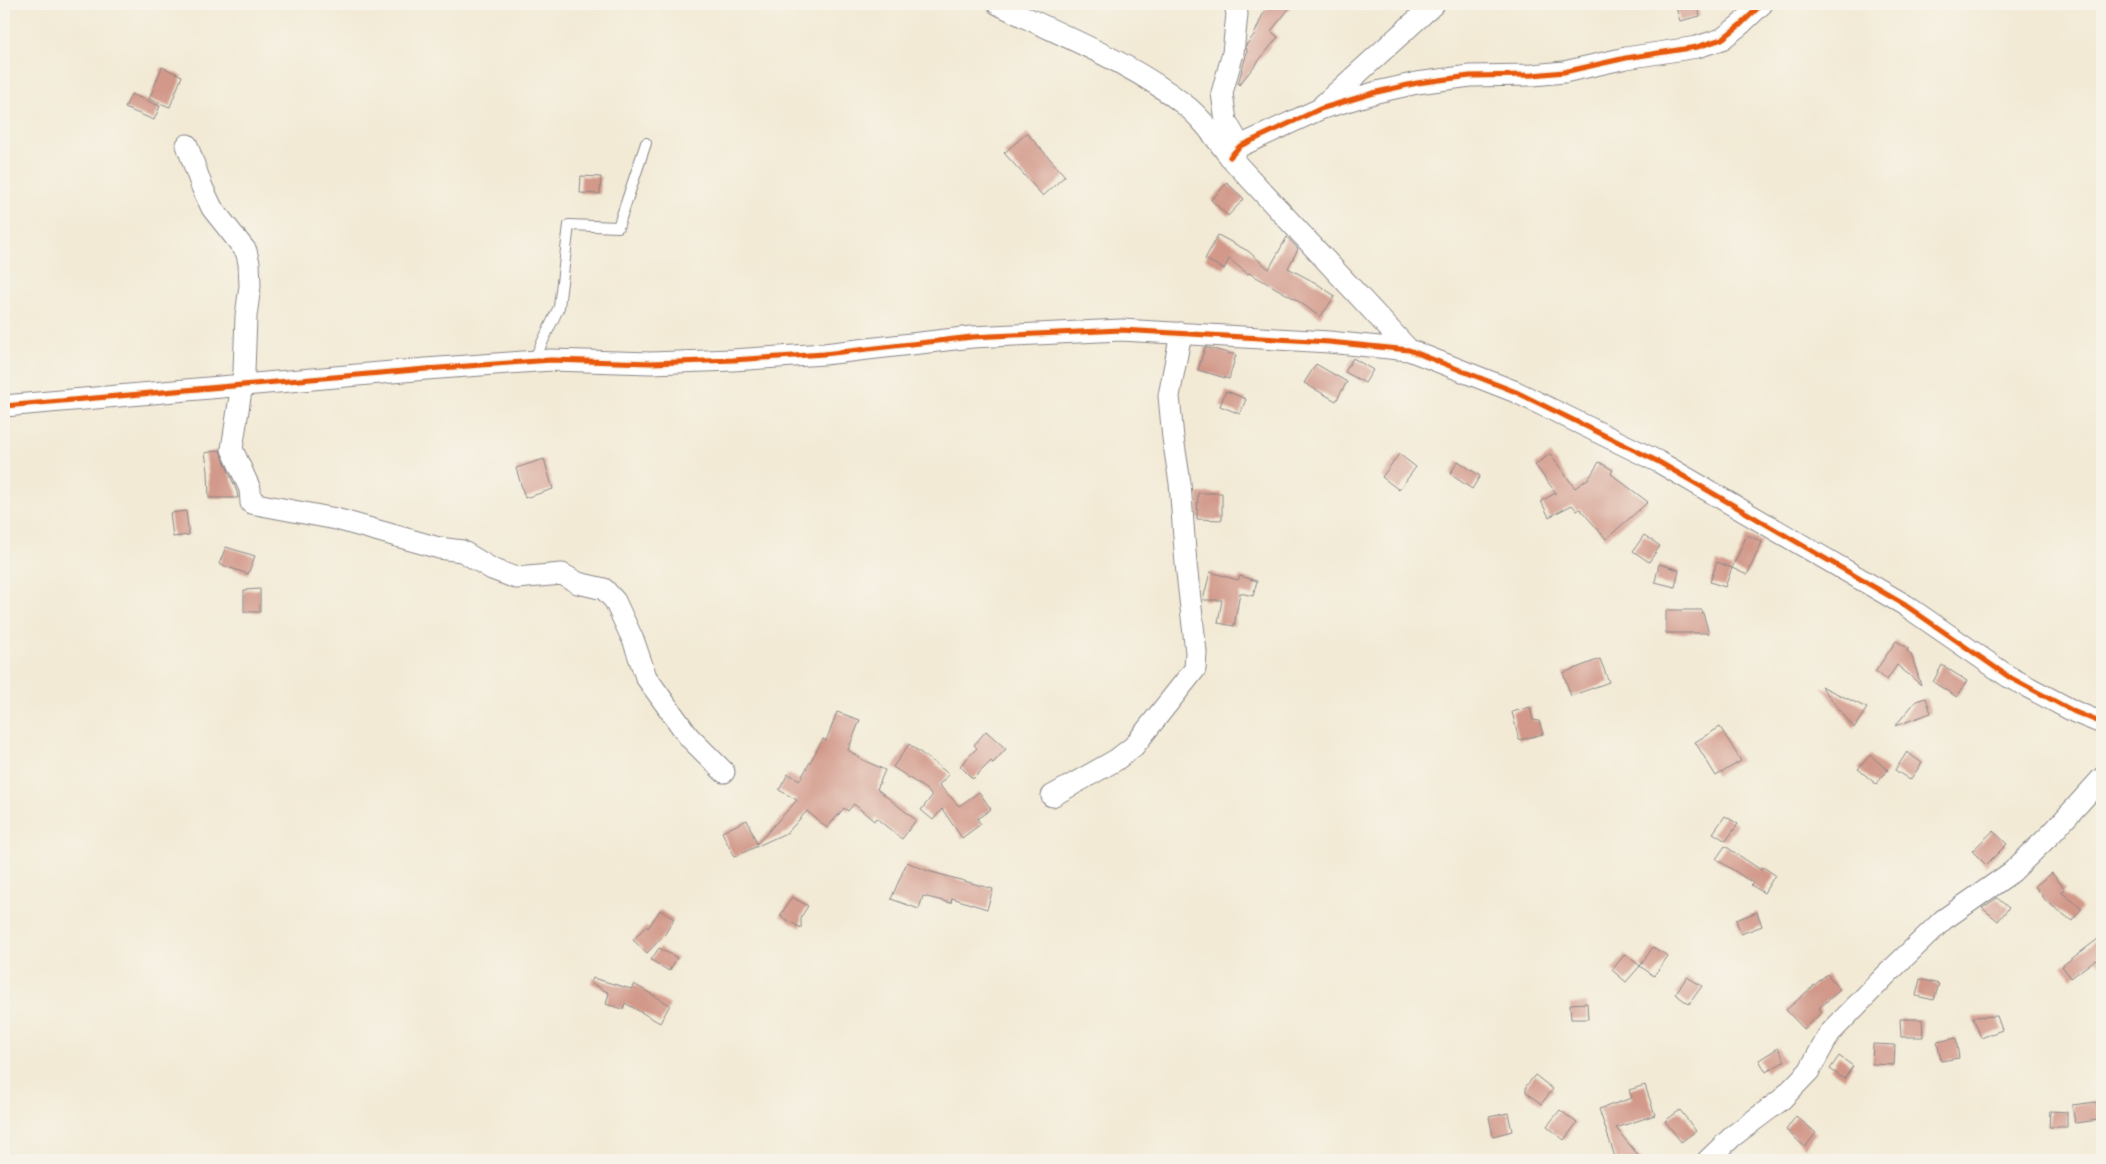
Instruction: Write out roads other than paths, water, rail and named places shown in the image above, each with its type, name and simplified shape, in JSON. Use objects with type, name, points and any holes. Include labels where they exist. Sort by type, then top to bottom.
[{"type":"street","points":[[998,4],[1102,54],[1167,92],[1187,106],[1208,129],[1235,151],[1409,350]]},
{"type":"street","points":[[1235,4],[1237,14],[1233,53],[1222,93],[1226,121],[1235,151]]},
{"type":"street","points":[[1320,109],[1434,4]]},
{"type":"street","points":[[1235,151],[1320,109],[1417,83],[1470,76],[1533,75],[1564,72],[1626,58],[1697,47],[1722,39],[1740,26],[1762,4]]},
{"type":"street","points":[[187,145],[202,187],[212,208],[246,251],[249,263],[250,286],[246,316],[244,372],[232,449],[250,489],[252,503],[336,519],[439,548],[462,551],[492,569],[516,578],[562,574],[578,583],[604,589],[615,601],[634,642],[646,677],[689,737],[724,772]]},
{"type":"street","points":[[4,406],[416,370],[533,362],[652,363],[733,360],[824,354],[972,337],[1121,330],[1329,342],[1409,350],[1516,392],[1659,462],[1905,604],[2009,677],[2075,712],[2102,723]]},
{"type":"street","points":[[1052,796],[1116,760],[1134,746],[1195,669],[1196,652],[1186,564],[1180,483],[1169,396],[1181,333]]},
{"type":"street","points":[[1708,1160],[1733,1136],[1782,1100],[1809,1070],[1830,1032],[1886,975],[1943,920],[2012,872],[2053,832],[2102,778]]},
{"type":"lane","points":[[533,362],[559,307],[569,225],[618,227],[646,143]]}]
